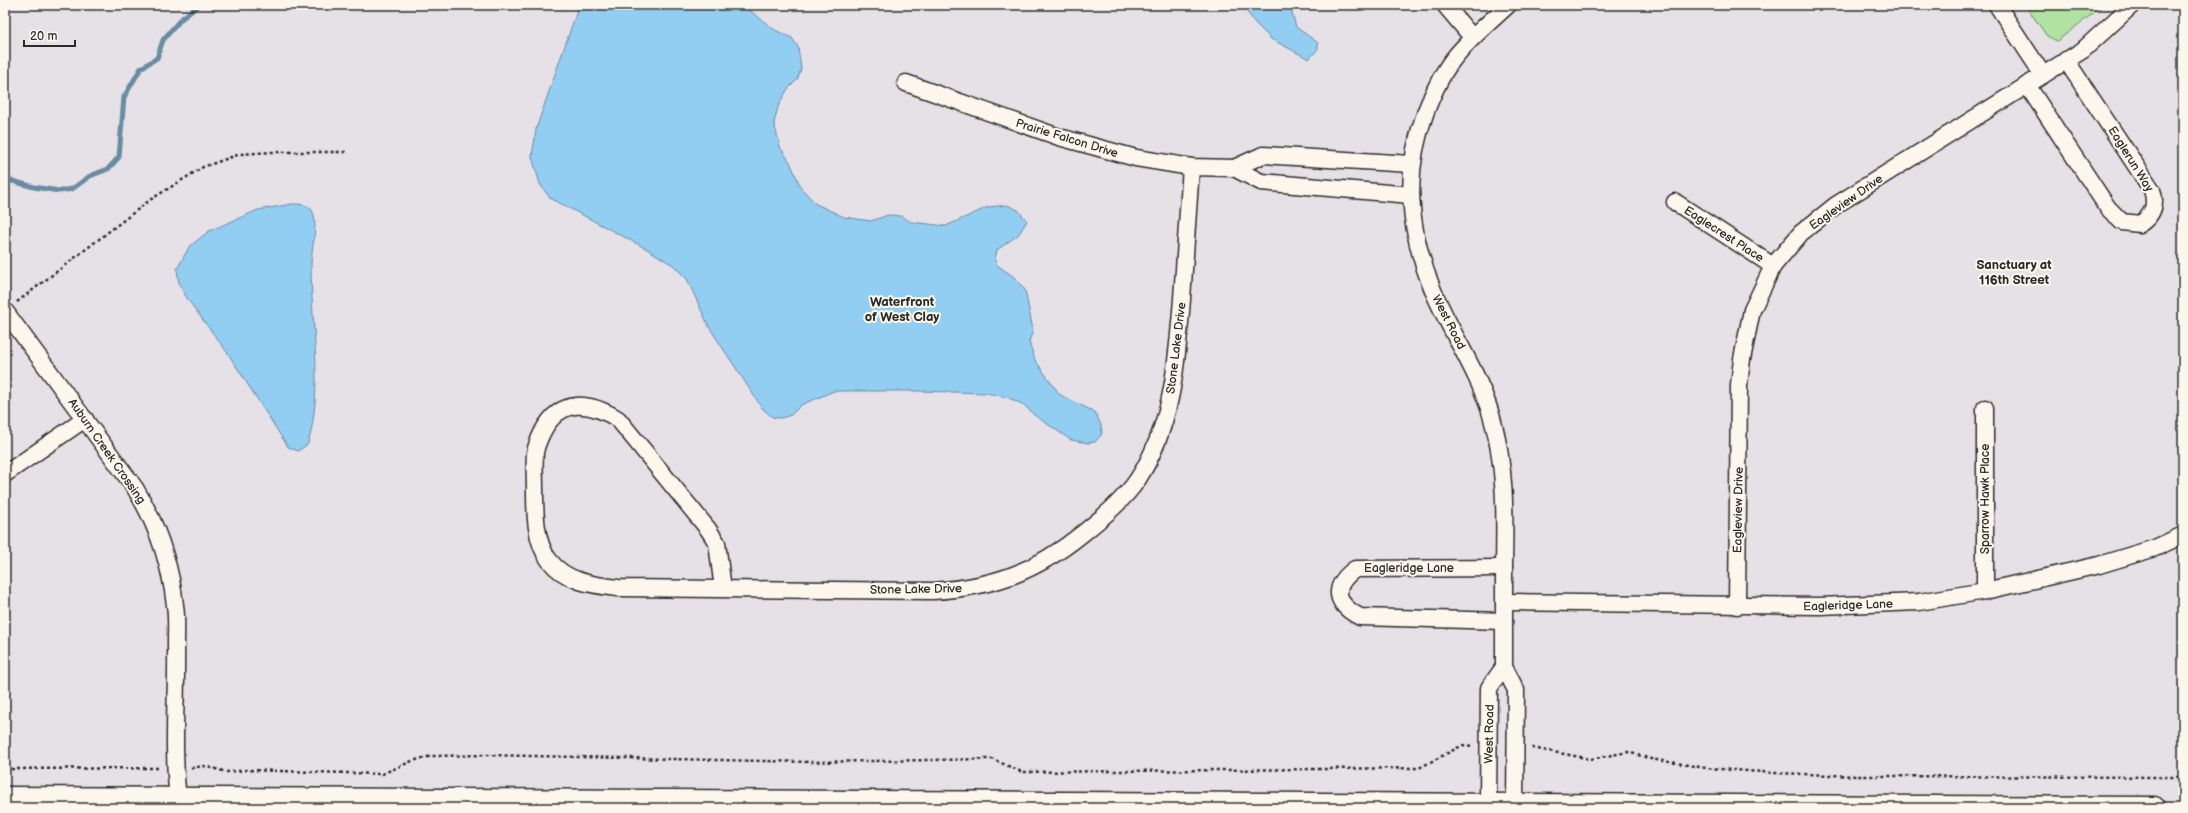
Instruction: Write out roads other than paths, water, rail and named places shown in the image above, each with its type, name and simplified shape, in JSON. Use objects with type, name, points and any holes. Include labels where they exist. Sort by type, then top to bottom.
[{"type":"street","points":[[1445,5],[1472,37]]},
{"type":"street","name":"West Road","points":[[1502,806],[1516,747],[1516,690],[1504,667],[1505,494],[1500,456],[1492,417],[1472,369],[1433,289],[1415,234],[1411,195],[1411,164],[1420,128],[1432,94],[1453,59],[1472,37],[1507,5]]},
{"type":"street","points":[[1997,5],[2043,75]]},
{"type":"street","name":"Eagleview Drive","points":[[1736,606],[1739,385],[1742,359],[1752,310],[1773,266],[1801,233],[1836,206],[2083,50],[2132,5]]},
{"type":"street","name":"Eaglerun Way","points":[[2028,84],[2108,208],[2122,222],[2140,224],[2150,216],[2154,210],[2155,198],[2152,190],[2066,60]]},
{"type":"street","name":"Prairie Falcon Drive","points":[[906,84],[1005,119],[1093,147],[1136,158],[1191,167],[1234,168],[1264,155],[1411,164]]},
{"type":"street","name":"Stone Lake Drive","points":[[722,589],[717,543],[708,529],[618,419],[602,410],[584,405],[567,407],[555,414],[539,438],[535,453],[536,512],[539,539],[549,560],[567,576],[590,585],[618,588],[722,589],[933,591],[963,589],[1021,573],[1067,546],[1117,504],[1138,479],[1155,446],[1169,407],[1177,360],[1191,167]]},
{"type":"street","name":"Prairie Falcon Drive","points":[[1234,168],[1261,182],[1411,195]]},
{"type":"street","name":"Eaglecrest Place","points":[[1674,202],[1773,266]]},
{"type":"street","name":"Auburn Creek Crossing","points":[[5,311],[135,488],[151,514],[162,543],[171,575],[176,606],[175,769],[178,799]]},
{"type":"street","name":"Sparrow Hawk Place","points":[[1984,408],[1985,590]]},
{"type":"street","points":[[5,474],[85,419]]},
{"type":"street","name":"Eagleridge Lane","points":[[1504,602],[1736,606],[1820,606],[1919,602],[1985,590],[2099,565],[2155,548],[2183,535]]},
{"type":"street","name":"Eagleridge Lane","points":[[1504,568],[1355,569],[1345,576],[1338,587],[1340,601],[1347,610],[1360,617],[1504,621]]},
{"type":"street","name":"West Road","points":[[1502,806],[1489,747],[1489,688],[1504,667]]},
{"type":"street","points":[[5,798],[2154,808]]},
{"type":"water","points":[[579,5],[743,5],[775,30],[792,38],[798,47],[801,69],[797,80],[787,90],[778,107],[774,123],[780,147],[790,162],[801,188],[816,204],[844,217],[871,221],[888,215],[901,216],[911,222],[946,226],[988,207],[1007,205],[1018,210],[1027,221],[1018,235],[997,250],[995,259],[997,265],[1014,277],[1025,290],[1033,330],[1029,342],[1035,360],[1060,395],[1095,412],[1101,425],[1102,434],[1095,442],[1088,443],[1071,440],[1034,415],[1024,405],[1009,398],[987,393],[834,391],[801,405],[791,415],[781,418],[772,417],[762,408],[709,327],[687,279],[673,265],[647,249],[550,198],[540,184],[532,157],[536,129]]},
{"type":"water","points":[[1242,5],[1290,5],[1296,27],[1318,43],[1318,49],[1309,59],[1271,39],[1255,23]]},
{"type":"water","points":[[292,204],[303,205],[310,208],[314,215],[315,222],[311,265],[316,355],[315,400],[313,422],[308,444],[298,451],[288,447],[227,352],[188,300],[179,284],[177,269],[189,247],[209,231],[258,210]]},
{"type":"waterway","points":[[5,179],[34,187],[59,191],[72,189],[90,176],[108,169],[119,157],[124,97],[141,68],[157,58],[163,40],[181,19],[199,5]]},
{"type":"district","name":"Sanctuary at 116th Street","points":[[2014,272]]},
{"type":"district","name":"Waterfront of West Clay","points":[[902,308]]}]
